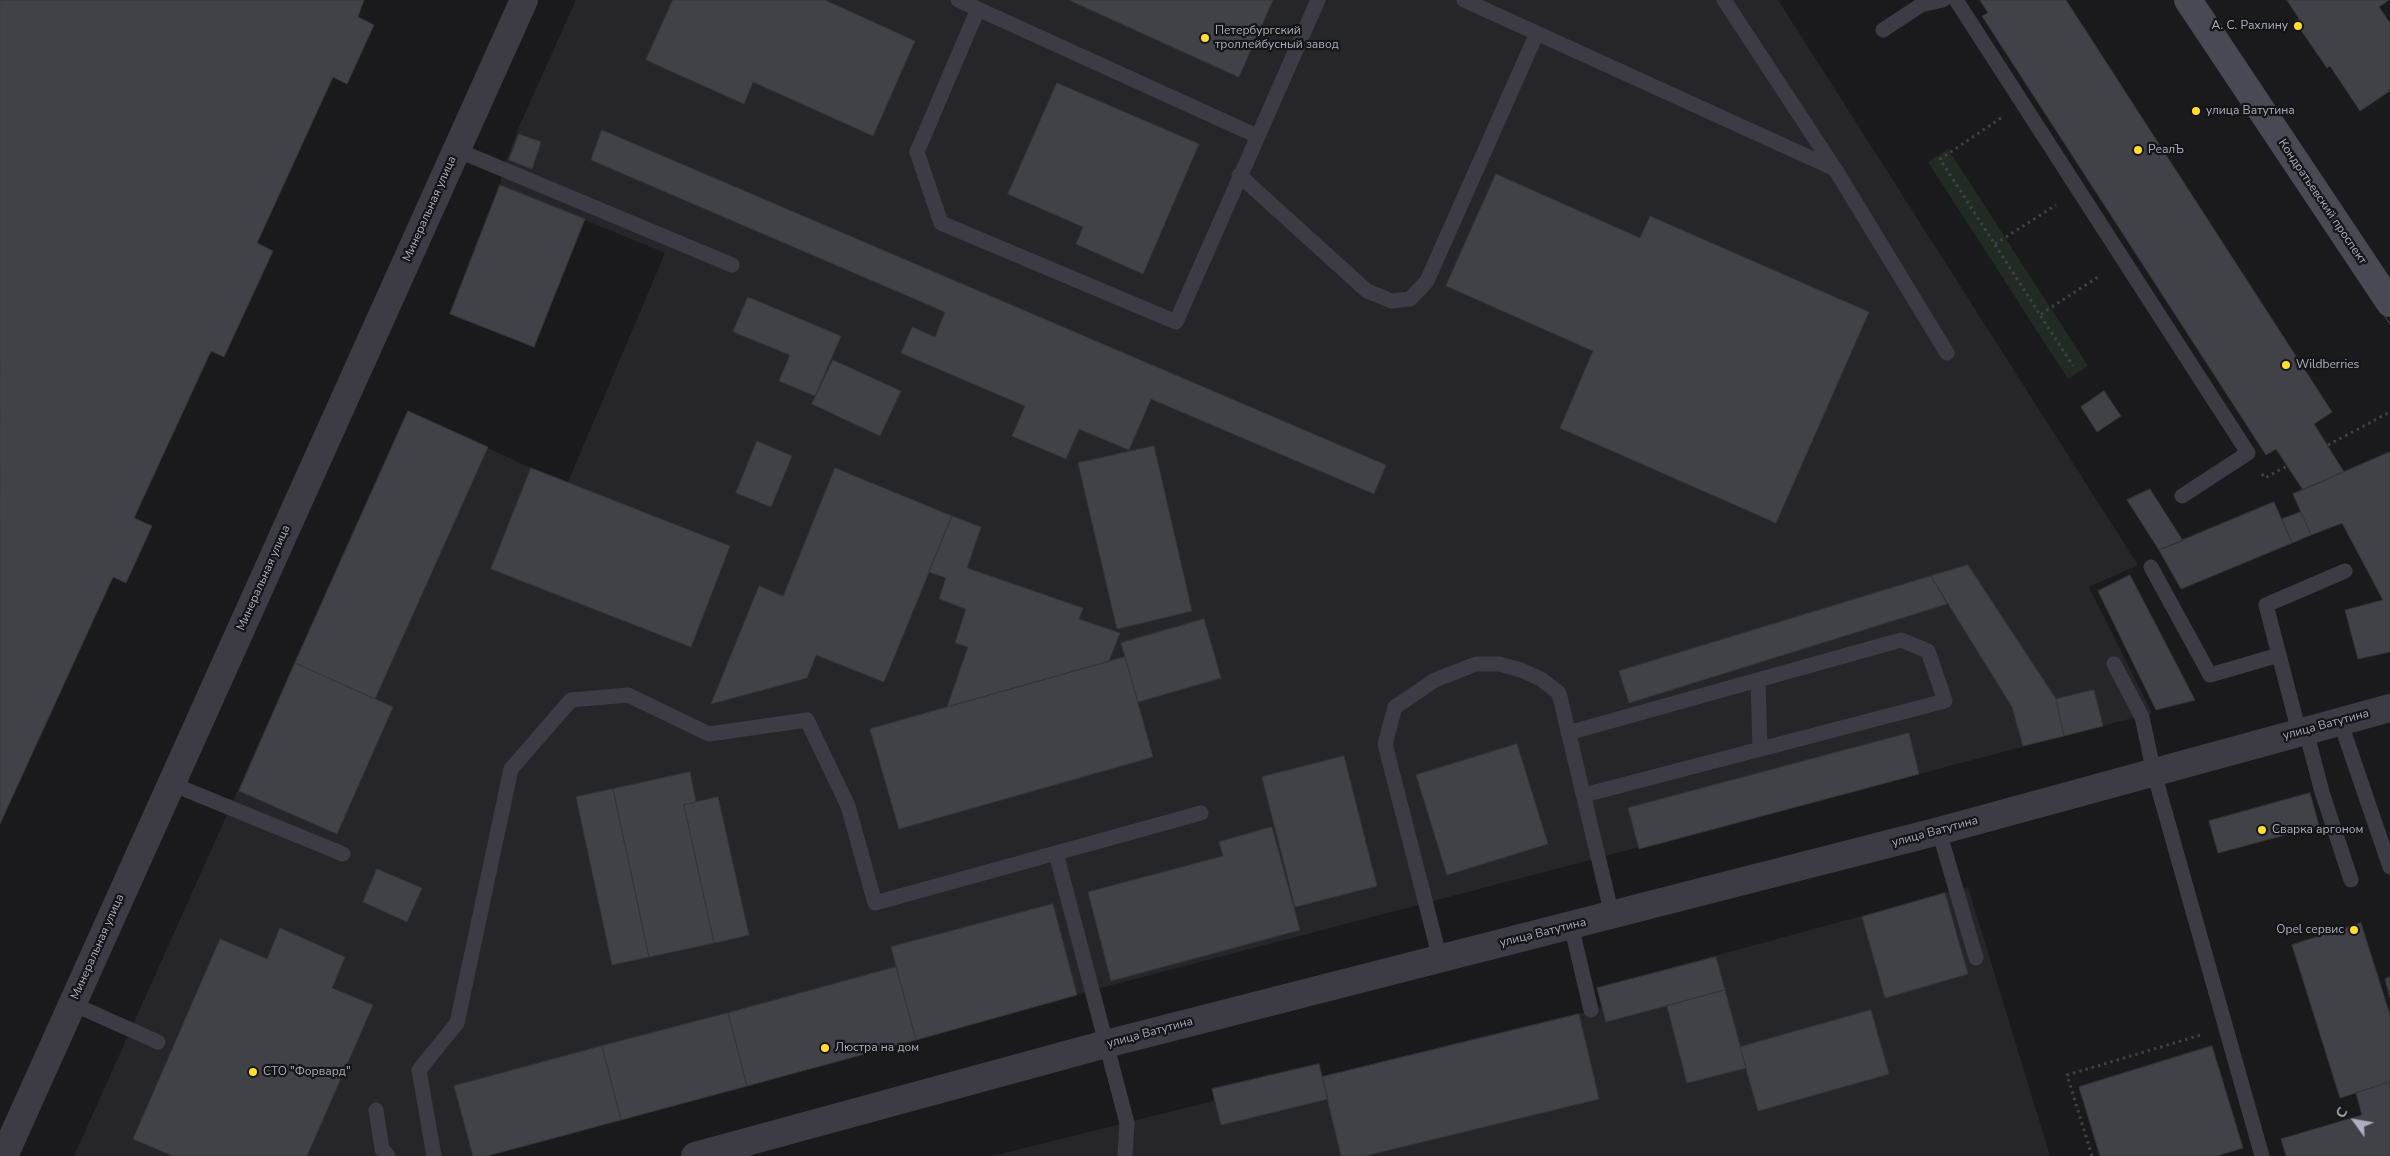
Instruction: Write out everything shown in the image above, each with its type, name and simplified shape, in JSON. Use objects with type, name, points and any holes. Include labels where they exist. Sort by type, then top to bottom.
[{"type":"main road","name":"Кондратьевский проспект","points":[[2188,0],[2390,303]]},
{"type":"street","name":"Минеральная улица","points":[[4,1156],[524,0]]},
{"type":"street","name":"улица Ватутина","points":[[695,1156],[1106,1044],[1939,831],[2390,708]]},
{"type":"lane","points":[[958,0],[1257,136]]},
{"type":"lane","points":[[978,9],[917,152],[941,223],[1176,322],[1318,0]]},
{"type":"lane","points":[[1464,0],[1835,169]]},
{"type":"lane","points":[[1724,0],[1835,169],[1947,353]]},
{"type":"lane","points":[[1883,30],[1921,5],[1943,0]]},
{"type":"lane","points":[[1956,0],[2248,453],[2182,496]]},
{"type":"lane","points":[[1240,175],[1367,291],[1392,300],[1410,300],[1427,281],[1538,33]]},
{"type":"lane","points":[[457,150],[732,265]]},
{"type":"lane","points":[[2151,567],[2210,675],[2279,655]]},
{"type":"lane","points":[[2345,571],[2266,605],[2302,732],[2351,880]]},
{"type":"lane","points":[[1568,733],[1902,640],[1928,650],[1945,701],[1584,795]]},
{"type":"lane","points":[[1440,959],[1385,744],[1395,707],[1435,680],[1476,664],[1498,664],[1521,670],[1541,679],[1559,693],[1612,914]]},
{"type":"lane","points":[[2114,664],[2142,717],[2154,773],[2262,1156]]},
{"type":"lane","points":[[1758,681],[1760,749]]},
{"type":"lane","points":[[434,1156],[419,1070],[457,1023],[511,769],[571,700],[628,695],[709,734],[807,720],[848,806],[876,904],[1201,813]]},
{"type":"lane","points":[[2340,721],[2390,867]]},
{"type":"lane","points":[[172,784],[344,854]]},
{"type":"lane","points":[[1939,831],[1976,958]]},
{"type":"lane","points":[[1056,853],[1127,1123],[1125,1156]]},
{"type":"lane","points":[[1571,925],[1591,1010]]},
{"type":"lane","points":[[73,1004],[158,1042]]},
{"type":"lane","points":[[376,1110],[382,1149],[388,1156]]},
{"type":"path","points":[[2022,103],[1940,159],[2074,366]]},
{"type":"path","points":[[1995,244],[2079,190]]},
{"type":"path","points":[[2041,314],[2124,260]]},
{"type":"path","points":[[2328,445],[2390,412]]},
{"type":"path","points":[[2092,1156],[2067,1076],[2226,1027]]},
{"type":"shaded area","points":[[576,0],[1778,0],[2138,565],[2089,587],[2152,713],[1093,990],[487,1156],[74,1156],[408,411],[531,468],[568,482],[665,253],[500,185],[503,170],[518,129]]},
{"type":"shaded area","points":[[1948,149],[2088,366],[2068,379],[1928,162]]},
{"type":"shaded area","points":[[1968,887],[2050,1156],[992,1156],[1214,1101],[1212,1089],[1319,1064],[1322,1077],[1579,1014],[1602,1007],[1597,988]]},
{"type":"building","points":[[0,0],[364,0],[358,17],[374,25],[347,84],[333,77],[257,243],[273,251],[224,357],[211,351],[134,518],[152,526],[126,583],[113,577],[0,824]]},
{"type":"building","points":[[673,0],[825,0],[915,41],[873,136],[753,82],[744,104],[646,60]]},
{"type":"building","name":"Петербургский троллейбусный завод","points":[[1069,0],[1273,0],[1239,77]]},
{"type":"building","points":[[1980,0],[2066,0],[2332,412],[2314,424],[2344,472],[2303,490],[2276,449],[2266,455],[1982,16],[1988,13]]},
{"type":"building","points":[[2287,0],[2389,0],[2379,7],[2390,23],[2390,91],[2360,111],[2330,66],[2327,68],[2298,26],[2295,21],[2299,19]]},
{"type":"building","points":[[1057,83],[1199,144],[1143,274],[1076,244],[1083,227],[1008,194]]},
{"type":"building","points":[[602,130],[1386,465],[1374,494],[1151,399],[1129,450],[1079,429],[1066,459],[1012,436],[1025,406],[901,353],[912,327],[935,337],[945,312],[591,160]]},
{"type":"building","points":[[519,134],[541,142],[532,169],[509,160]]},
{"type":"building","points":[[1496,174],[1640,238],[1650,216],[1869,312],[1776,523],[1560,428],[1593,351],[1446,286]]},
{"type":"building","points":[[500,185],[585,219],[534,347],[450,314]]},
{"type":"building","points":[[748,297],[841,336],[815,396],[779,381],[790,355],[733,332]]},
{"type":"building","points":[[833,360],[901,391],[880,436],[812,404]]},
{"type":"building","points":[[2104,391],[2121,416],[2097,432],[2081,407]]},
{"type":"building","points":[[408,411],[488,447],[375,699],[295,663]]},
{"type":"building","points":[[757,441],[792,456],[771,507],[736,493]]},
{"type":"building","points":[[1154,446],[1192,611],[1117,629],[1078,463]]},
{"type":"building","points":[[2390,452],[2390,652],[2358,659],[2345,610],[2383,600],[2342,523],[2311,535],[2293,494]]},
{"type":"building","points":[[531,468],[730,546],[691,647],[491,569]]},
{"type":"building","points":[[835,468],[952,516],[884,682],[816,655],[807,678],[711,704],[759,586],[783,596]]},
{"type":"building","points":[[2150,489],[2183,541],[2159,550],[2127,500]]},
{"type":"building","points":[[2274,502],[2292,543],[2181,589],[2159,550]]},
{"type":"building","points":[[2301,512],[2311,535],[2292,543],[2282,519]]},
{"type":"building","points":[[952,516],[981,527],[967,568],[1083,608],[1079,619],[1120,633],[1109,661],[947,707],[968,647],[955,643],[966,609],[939,599],[946,578],[929,572]]},
{"type":"building","points":[[1968,565],[2056,699],[2064,736],[2023,746],[2012,707],[1931,576]]},
{"type":"building","points":[[2130,575],[2195,700],[2156,710],[2098,591]]},
{"type":"building","points":[[1931,576],[1947,604],[1629,703],[1619,671]]},
{"type":"building","points":[[1204,619],[1221,678],[1138,702],[1121,643]]},
{"type":"building","points":[[1125,657],[1153,757],[899,829],[870,729]]},
{"type":"building","points":[[295,663],[393,707],[337,834],[239,791]]},
{"type":"building","points":[[2094,690],[2103,726],[2064,736],[2056,699]]},
{"type":"building","points":[[1909,733],[1919,774],[1639,849],[1628,808]]},
{"type":"building","points":[[1517,744],[1548,844],[1447,875],[1416,775]]},
{"type":"building","points":[[1344,756],[1377,886],[1295,907],[1262,777]]},
{"type":"building","points":[[690,772],[696,802],[684,805],[714,943],[649,957],[613,789]]},
{"type":"building","points":[[613,789],[649,957],[612,965],[576,797]]},
{"type":"building","points":[[2310,793],[2319,826],[2218,853],[2209,821]]},
{"type":"building","points":[[718,797],[749,935],[714,943],[684,805]]},
{"type":"building","points":[[1272,827],[1300,930],[1111,981],[1088,892],[1223,856],[1219,842]]},
{"type":"building","points":[[377,869],[422,888],[407,922],[363,902]]},
{"type":"building","points":[[1945,893],[1968,974],[1885,998],[1862,917]]},
{"type":"building","points":[[1053,904],[1077,995],[916,1040],[891,947]]},
{"type":"building","points":[[2361,923],[2390,1015],[2390,1082],[2340,1098],[2292,945]]},
{"type":"building","name":"СТО \"Форвард\"","points":[[280,928],[345,957],[332,988],[373,1005],[307,1156],[173,1156],[133,1139],[220,939],[267,959]]},
{"type":"building","points":[[1716,957],[1725,990],[1606,1022],[1597,988]]},
{"type":"building","points":[[896,967],[916,1040],[747,1086],[728,1013]]},
{"type":"building","points":[[2390,977],[2390,998],[2385,979]]},
{"type":"building","points":[[1725,990],[1746,1068],[1687,1083],[1667,1006]]},
{"type":"building","points":[[1871,1010],[1889,1074],[1758,1111],[1740,1047]]},
{"type":"building","points":[[728,1013],[747,1086],[621,1120],[602,1046]]},
{"type":"building","points":[[1579,1014],[1599,1099],[1365,1156],[1341,1156],[1322,1077]]},
{"type":"building","points":[[602,1046],[621,1120],[487,1156],[473,1156],[454,1086]]},
{"type":"building","points":[[2212,1046],[2243,1148],[2217,1156],[2100,1156],[2079,1087]]},
{"type":"building","points":[[1319,1064],[1328,1099],[1221,1125],[1212,1089]]},
{"type":"building","points":[[2390,1082],[2390,1156],[2286,1156],[2281,1139],[2362,1115],[2356,1093]]},
{"type":"tram line","points":[[2176,0],[2390,324]]},
{"type":"tram line","points":[[2199,0],[2390,285]]},
{"type":"place","name":"А. С. Рахлину","points":[[2298,26]]},
{"type":"place","name":"Петербургский троллейбусный завод","points":[[1205,38]]},
{"type":"place","name":"улица Ватутина","points":[[2196,111]]},
{"type":"place","name":"РеалЪ","points":[[2138,150]]},
{"type":"place","name":"Wildberries","points":[[2286,365]]},
{"type":"place","name":"Сварка аргоном","points":[[2262,830]]},
{"type":"place","name":"Opel сервис","points":[[2354,930]]},
{"type":"place","name":"Люстра на дом","points":[[825,1048]]},
{"type":"place","name":"СТО \"Форвард\"","points":[[253,1072]]}]
